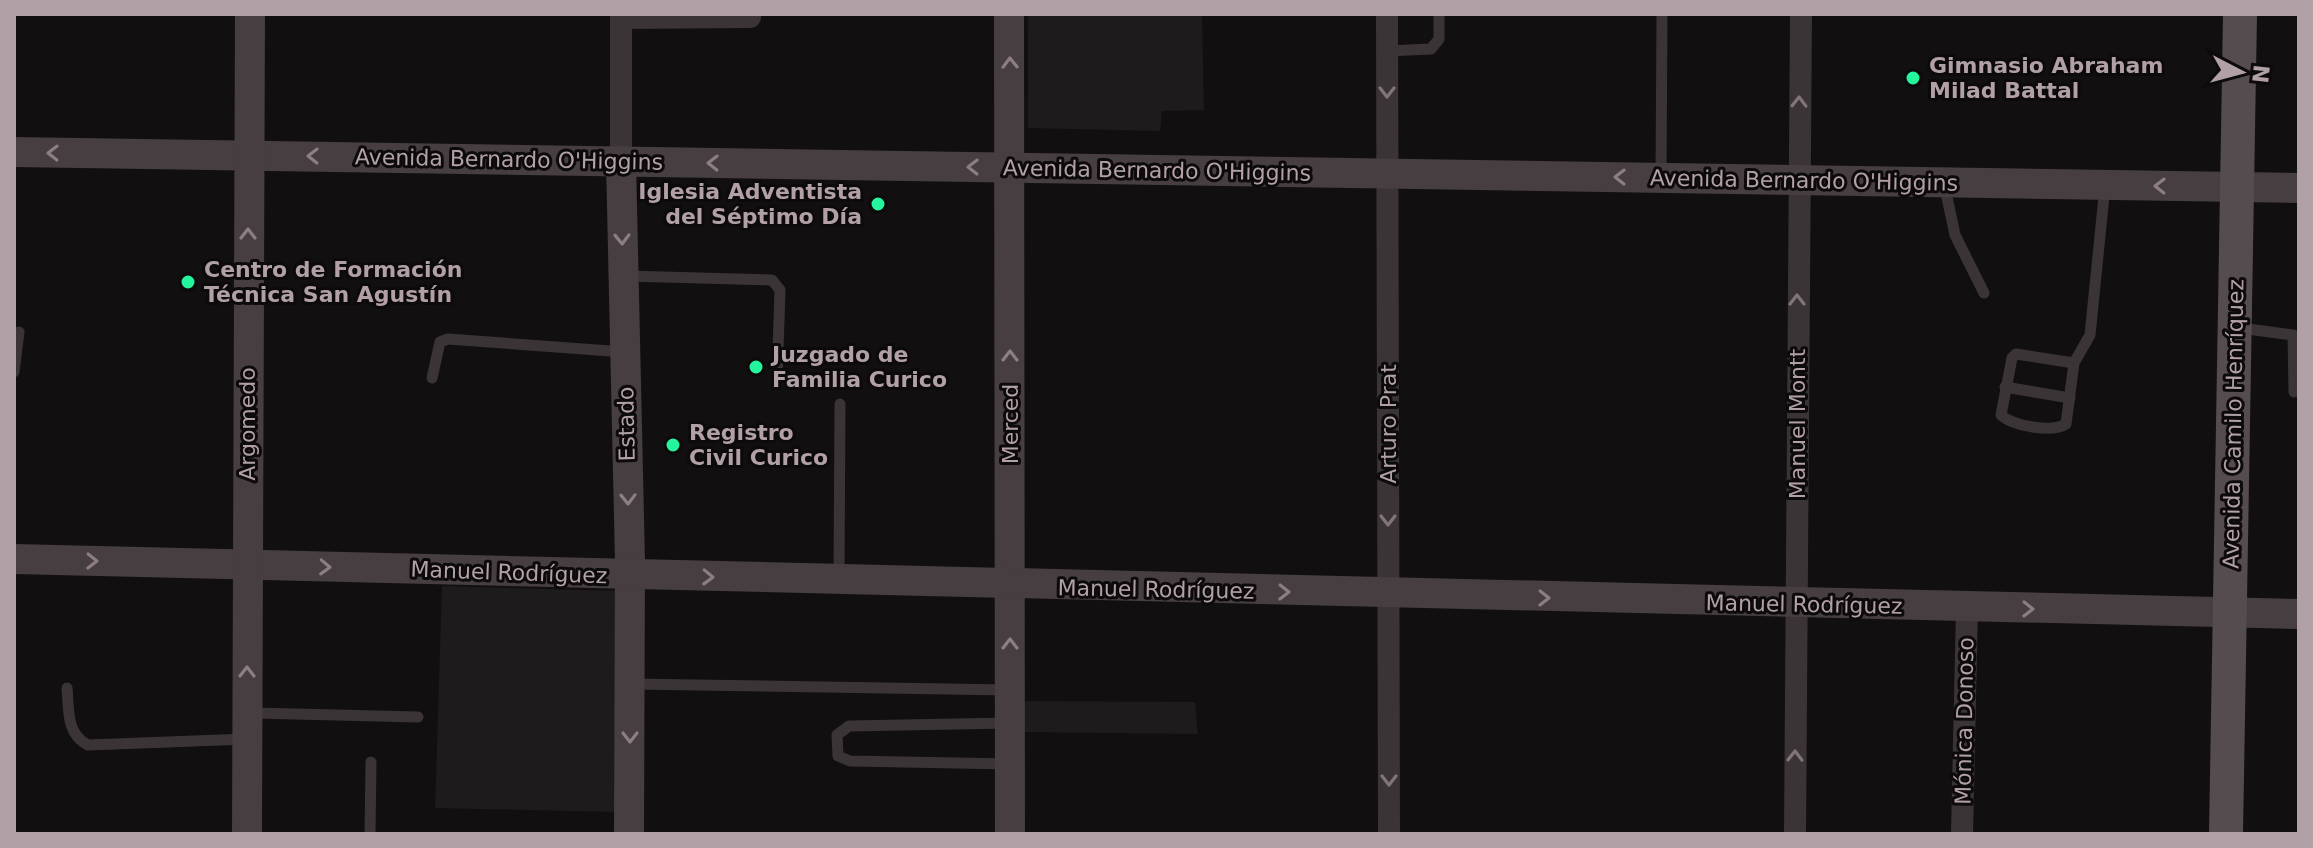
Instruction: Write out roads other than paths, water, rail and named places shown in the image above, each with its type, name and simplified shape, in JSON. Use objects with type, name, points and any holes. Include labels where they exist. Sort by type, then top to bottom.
[{"type":"main road","name":"Avenida Camilo Henríquez","points":[[2226,834],[2240,14]]},
{"type":"street","name":"Argomedo","points":[[247,834],[250,14]]},
{"type":"street","name":"Merced","points":[[1009,14],[1010,834]]},
{"type":"street","name":"Arturo Prat","points":[[1387,14],[1389,834]]},
{"type":"street","name":"Manuel Montt","points":[[1795,834],[1801,14]]},
{"type":"street","points":[[621,16],[750,17]]},
{"type":"street","name":"Estado","points":[[621,16],[630,575],[629,834]]},
{"type":"street","name":"Avenida Bernardo O'Higgins","points":[[14,152],[2299,188]]},
{"type":"street","name":"Manuel Rodríguez","points":[[14,559],[2299,614]]},
{"type":"street","name":"Mónica Donoso","points":[[1962,834],[1967,607]]},
{"type":"lane","points":[[1387,51],[1431,49],[1439,39],[1439,14]]},
{"type":"lane","points":[[1661,178],[1662,14]]},
{"type":"lane","points":[[1944,183],[1955,235],[1984,293]]},
{"type":"lane","points":[[2074,363],[2016,354],[2012,358],[2001,415],[2009,422],[2062,428],[2066,424],[2074,363],[2090,335],[2105,185]]},
{"type":"lane","points":[[623,276],[772,280],[780,290],[777,379]]},
{"type":"lane","points":[[2236,328],[2293,335],[2294,392]]},
{"type":"lane","points":[[14,372],[19,332]]},
{"type":"lane","points":[[432,378],[435,350],[440,342],[448,339],[625,352]]},
{"type":"lane","points":[[2005,387],[2070,398]]},
{"type":"lane","points":[[839,581],[840,404]]},
{"type":"lane","points":[[630,684],[1010,690]]},
{"type":"lane","points":[[67,688],[71,729],[78,740],[88,745],[247,726],[418,717]]},
{"type":"lane","points":[[1010,723],[849,726],[837,735],[835,746],[838,756],[850,761],[1010,764]]},
{"type":"lane","points":[[370,834],[371,762]]},
{"type":"place","name":"Gimnasio Abraham Milad Battal","points":[[1913,78]]},
{"type":"place","name":"Iglesia Adventista del Séptimo Día","points":[[878,204]]},
{"type":"place","name":"Centro de Formación Técnica San Agustín","points":[[188,282]]},
{"type":"place","name":"Juzgado de Familia Curico","points":[[756,367]]},
{"type":"place","name":"Registro Civil Curico","points":[[673,445]]}]
